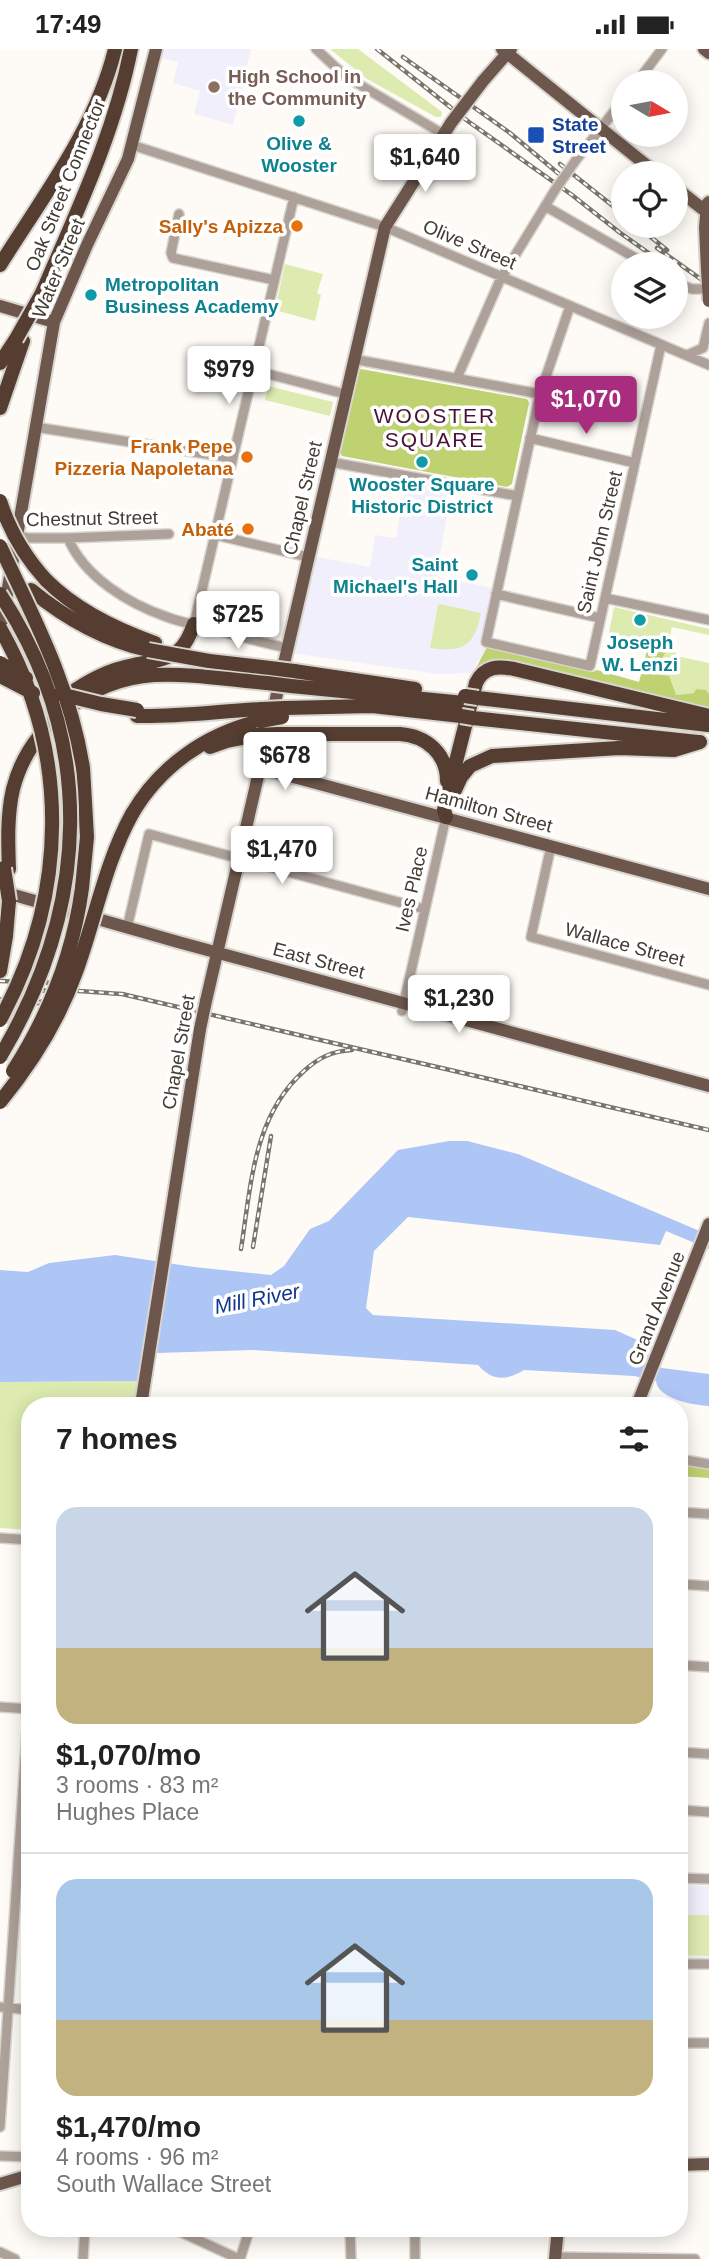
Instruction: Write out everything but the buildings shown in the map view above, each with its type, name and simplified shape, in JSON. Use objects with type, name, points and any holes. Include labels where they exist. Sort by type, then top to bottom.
[{"type":"highway","name":"Oak Street Connector","points":[[0,265],[90,118],[107,79],[115,49]]},
{"type":"highway","name":"Oak Street Connector","points":[[20,340],[109,134],[131,49]]},
{"type":"highway","points":[[0,363],[20,340]]},
{"type":"highway","points":[[0,391],[20,340]]},
{"type":"highway","points":[[0,408],[20,340]]},
{"type":"highway","points":[[0,501],[19,546],[46,580],[81,608],[151,647]]},
{"type":"highway","points":[[0,546],[53,658],[71,711],[85,782],[87,837],[79,914],[61,976],[35,1034],[0,1089]]},
{"type":"highway","points":[[0,559],[31,590],[86,627],[118,642],[270,668],[293,679],[705,743]]},
{"type":"highway","points":[[0,594],[34,655],[57,718],[68,784],[70,829],[66,885],[54,938],[31,1000],[0,1057]]},
{"type":"highway","points":[[6,868],[3,819],[7,788],[20,752],[35,728],[65,698],[93,678],[177,652],[194,624]]},
{"type":"highway","points":[[0,628],[23,675],[38,718],[49,772],[52,826],[50,871],[39,925],[26,967],[0,1020]]},
{"type":"highway","points":[[0,663],[63,695],[137,713]]},
{"type":"highway","points":[[446,817],[444,812],[447,797],[476,683],[481,674],[491,668],[514,669],[709,716]]},
{"type":"highway","points":[[0,971],[6,936],[4,896],[9,808],[16,778],[26,756],[41,735],[78,700],[120,681],[153,675],[267,683],[293,679]]},
{"type":"highway","points":[[0,677],[68,705],[104,712],[197,715],[223,711],[260,722],[278,734],[415,736],[433,747],[444,761],[447,797]]},
{"type":"highway","points":[[0,1102],[37,1052],[68,994],[118,841],[132,814],[158,779],[174,763],[209,739],[283,713],[415,711],[470,706],[541,705],[709,725]]},
{"type":"highway","points":[[446,817],[461,777],[472,764],[487,757],[619,748],[674,750],[705,743]]},
{"type":"main road","name":"Water Street","points":[[0,634],[54,322],[125,166],[156,49]]},
{"type":"main road","points":[[704,49],[709,53]]},
{"type":"main road","name":"Chapel Street","points":[[142,1397],[200,1029],[385,227],[447,128],[507,50]]},
{"type":"main road","points":[[507,50],[641,161]]},
{"type":"main road","points":[[688,196],[708,209],[706,261],[709,309]]},
{"type":"main road","points":[[0,306],[54,322]]},
{"type":"main road","name":"Hamilton Street","points":[[260,768],[709,889]]},
{"type":"main road","name":"East Street","points":[[4,896],[217,953],[403,1007],[709,1086]]},
{"type":"main road","name":"Grand Avenue","points":[[640,1397],[708,1228]]},
{"type":"main road","points":[[688,2165],[709,2164]]},
{"type":"main road","points":[[0,2183],[21,2177]]},
{"type":"main road","points":[[555,2258],[557,2237]]},
{"type":"street","points":[[316,49],[345,76],[447,128]]},
{"type":"street","points":[[646,70],[662,49]]},
{"type":"street","points":[[457,378],[503,277],[555,190],[611,115]]},
{"type":"street","name":"Olive Street","points":[[132,145],[385,227],[709,365]]},
{"type":"street","points":[[194,624],[293,197]]},
{"type":"street","points":[[545,206],[625,252]]},
{"type":"street","points":[[179,214],[171,253],[173,258],[274,280]]},
{"type":"street","points":[[688,287],[708,295]]},
{"type":"street","points":[[570,306],[540,394],[496,594],[600,618]]},
{"type":"street","points":[[686,355],[703,348],[709,323]]},
{"type":"street","name":"Saint John Street","points":[[496,594],[486,642],[590,666],[662,345]]},
{"type":"street","points":[[353,359],[540,394]]},
{"type":"street","points":[[253,370],[345,394]]},
{"type":"street","points":[[35,427],[232,458]]},
{"type":"street","points":[[530,438],[635,463]]},
{"type":"street","points":[[330,462],[518,496]]},
{"type":"street","name":"Chestnut Street","points":[[16,536],[68,538],[169,534]]},
{"type":"street","points":[[216,535],[308,557]]},
{"type":"street","points":[[68,538],[89,570],[116,591],[157,614],[288,648]]},
{"type":"street","points":[[605,598],[709,620]]},
{"type":"street","name":"Ives Place","points":[[403,1007],[446,817]]},
{"type":"street","points":[[127,928],[149,834],[424,909]]},
{"type":"street","name":"Wallace Street","points":[[551,846],[531,937],[709,985]]},
{"type":"street","points":[[688,1461],[709,1465]]},
{"type":"street","points":[[688,1513],[709,1514]]},
{"type":"street","points":[[0,1538],[21,1539]]},
{"type":"street","points":[[688,1585],[709,1586]]},
{"type":"street","points":[[688,1666],[709,1667]]},
{"type":"street","points":[[0,1707],[21,1708]]},
{"type":"street","points":[[688,1753],[709,1754]]},
{"type":"street","points":[[688,1811],[709,1812]]},
{"type":"street","points":[[0,2127],[4,2008],[21,1866]]},
{"type":"street","points":[[688,1878],[709,1879]]},
{"type":"street","points":[[688,1964],[709,1963]]},
{"type":"street","points":[[688,2043],[709,2043]]},
{"type":"street","points":[[0,2156],[21,2157]]},
{"type":"street","points":[[83,2259],[84,2237]]},
{"type":"street","points":[[191,2237],[239,2259],[247,2237]]},
{"type":"street","points":[[350,2237],[351,2259]]},
{"type":"street","points":[[415,2237],[415,2259]]},
{"type":"street","points":[[0,2252],[15,2259]]},
{"type":"street","points":[[555,2258],[695,2259]]},
{"type":"shaded area","name":"High School in the Community","points":[[163,49],[251,49],[233,125],[194,114],[200,91],[173,83],[178,62],[161,58]]},
{"type":"shaded area","points":[[406,480],[452,488],[436,577],[493,588],[482,635],[483,642],[488,646],[471,673],[438,674],[291,653],[313,556],[370,567],[375,535],[396,538]]},
{"type":"shaded area","points":[[688,1885],[709,1886],[709,1959],[688,1959]]},
{"type":"green space","points":[[330,49],[358,49],[442,112],[441,117],[436,117],[367,79]]},
{"type":"green space","points":[[285,264],[323,274],[317,293],[321,295],[315,321],[275,310]]},
{"type":"green space","name":"WOOSTER SQUARE","points":[[361,369],[527,399],[529,403],[512,484],[507,487],[342,456],[340,452]]},
{"type":"green space","points":[[268,386],[333,402],[330,416],[265,400]]},
{"type":"green space","points":[[440,604],[481,613],[475,633],[465,645],[451,649],[430,648]]},
{"type":"green space","points":[[614,607],[709,629],[709,635],[672,627],[667,650],[676,653],[676,656],[709,663],[709,694],[706,690],[676,695],[649,673],[650,658],[666,650],[608,638]]},
{"type":"green space","points":[[648,646],[667,650],[662,658],[650,658],[649,673],[669,676],[676,695],[694,693],[696,689],[706,690],[709,694],[709,710],[573,678],[478,671],[476,668],[487,647],[592,672],[597,670],[639,682]]},
{"type":"green space","points":[[137,1381],[135,1397],[21,1397],[21,1529],[0,1528],[0,1382]]},
{"type":"green space","points":[[688,1465],[709,1469],[709,1478],[688,1477]]},
{"type":"green space","points":[[688,1915],[709,1915],[709,1956],[688,1955]]},
{"type":"water","name":"Mill River","points":[[449,1141],[467,1141],[518,1154],[709,1235],[709,1249],[666,1231],[660,1245],[408,1217],[374,1251],[366,1308],[373,1315],[615,1330],[651,1346],[646,1361],[662,1368],[709,1374],[709,1406],[688,1403],[688,1397],[669,1397],[658,1387],[656,1381],[634,1376],[524,1370],[500,1378],[494,1377],[478,1365],[254,1350],[157,1353],[137,1381],[0,1382],[0,1270],[28,1272],[49,1263],[115,1255],[271,1275],[284,1266],[310,1229],[329,1221],[398,1150]]},
{"type":"railway","points":[[377,49],[469,122],[647,252]]},
{"type":"railway","points":[[403,57],[510,133],[565,179]]},
{"type":"railway","points":[[560,164],[611,204]]},
{"type":"railway","points":[[652,238],[667,250]]},
{"type":"railway","points":[[657,248],[709,285]]},
{"type":"railway","points":[[0,981],[56,983]]},
{"type":"railway","points":[[0,1000],[44,991],[122,994],[709,1130]]},
{"type":"railway","points":[[0,1023],[27,1007],[57,997]]},
{"type":"railway","points":[[241,1249],[257,1153],[274,1109],[287,1089],[309,1066],[332,1054],[352,1050]]},
{"type":"railway","points":[[253,1247],[271,1136]]},
{"type":"place","name":"High School in the Community","points":[[214,87]]},
{"type":"place","name":"Olive & Wooster","points":[[299,121]]},
{"type":"place","name":"State Street","points":[[536,135]]},
{"type":"place","name":"Sally's Apizza","points":[[297,226]]},
{"type":"place","name":"Metropolitan Business Academy","points":[[91,295]]},
{"type":"place","name":"Frank Pepe Pizzeria Napoletana","points":[[247,457]]},
{"type":"place","name":"Wooster Square Historic District","points":[[422,462]]},
{"type":"place","name":"Abaté","points":[[248,529]]},
{"type":"place","name":"Saint Michael's Hall","points":[[472,575]]},
{"type":"place","name":"Joseph W. Lenzi","points":[[640,620]]},
{"type":"district","name":"WOOSTER SQUARE","points":[[435,428]]}]
